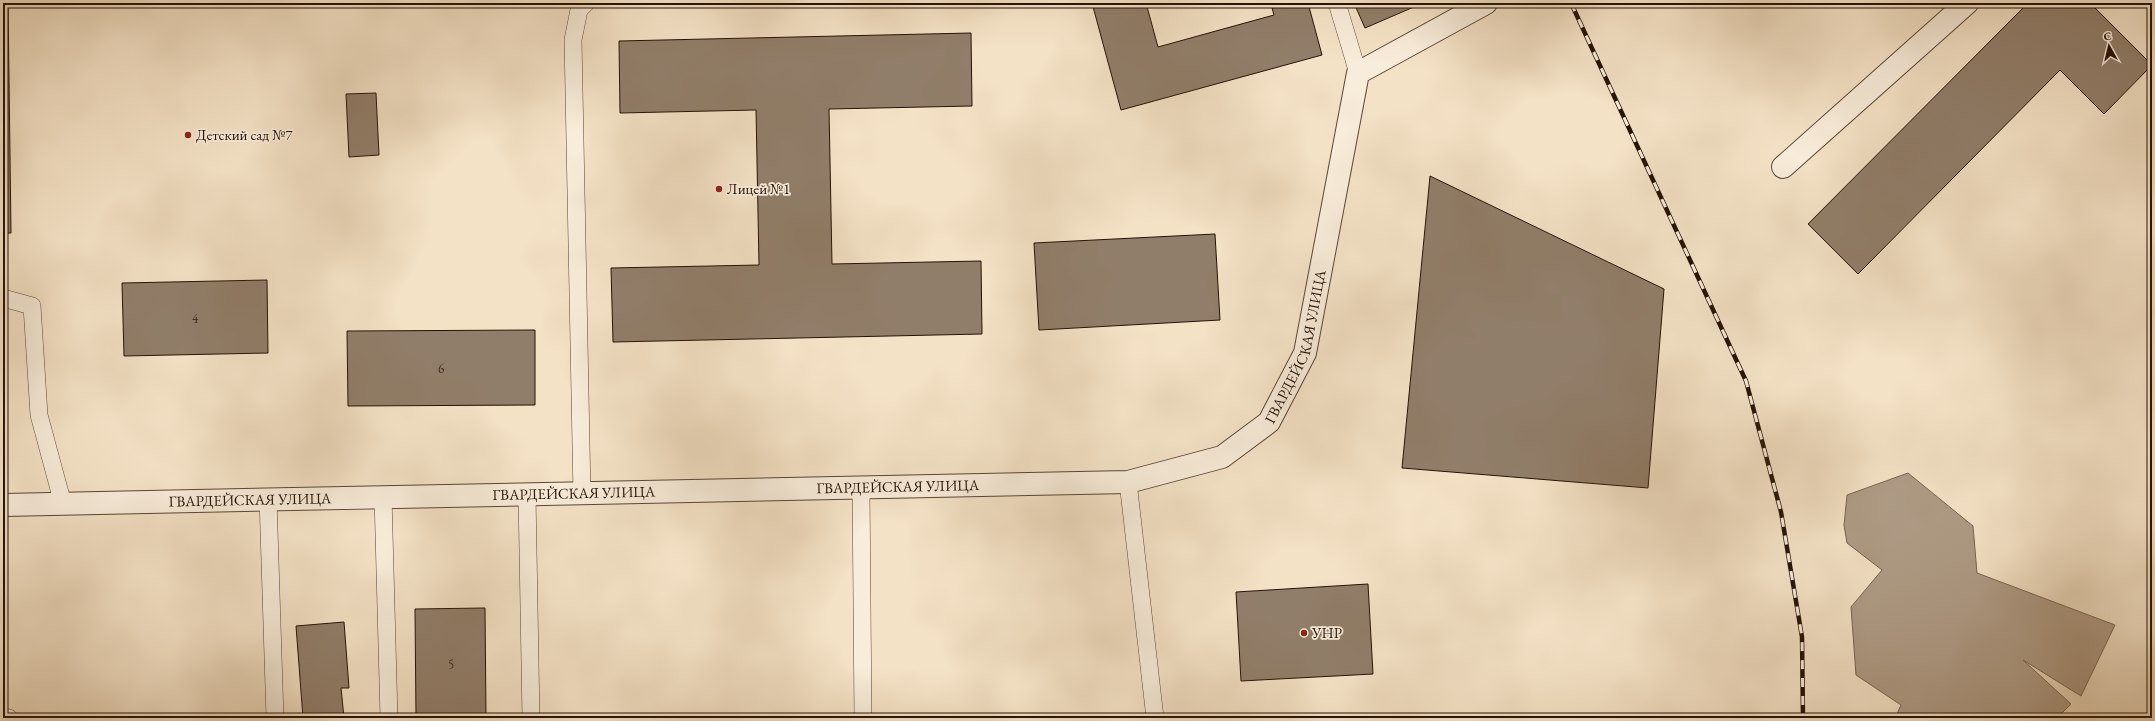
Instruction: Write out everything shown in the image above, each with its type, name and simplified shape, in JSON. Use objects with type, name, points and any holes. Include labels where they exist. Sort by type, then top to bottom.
[{"type":"street","points":[[1358,73],[1486,3]]},
{"type":"street","points":[[1783,167],[1967,3]]},
{"type":"street","name":"ГВАРДЕЙСКАЯ УЛИЦА","points":[[3,505],[383,496],[582,494],[1128,482],[1222,457],[1269,422],[1305,353],[1358,73]]},
{"type":"lane","points":[[582,494],[573,40],[579,10],[586,3]]},
{"type":"lane","points":[[1338,3],[1358,73]]},
{"type":"lane","points":[[3,298],[32,306],[39,415],[63,504]]},
{"type":"lane","points":[[1128,482],[1155,718]]},
{"type":"lane","points":[[861,488],[863,718]]},
{"type":"lane","points":[[527,495],[532,718]]},
{"type":"lane","points":[[383,496],[389,718]]},
{"type":"lane","points":[[268,499],[275,718]]},
{"type":"lane","points":[[3,717],[9,718]]},
{"type":"shaded area","points":[[1908,473],[1973,526],[1977,573],[2115,625],[2081,696],[2023,660],[2071,704],[2057,718],[1895,718],[1901,705],[1856,675],[1851,607],[1882,570],[1847,543],[1844,525],[1847,495]]},
{"type":"building","points":[[3,3],[8,3],[11,233],[3,233]]},
{"type":"building","points":[[1092,3],[1146,3],[1158,47],[1274,15],[1272,8],[1292,3],[1308,3],[1322,55],[1121,110]]},
{"type":"building","points":[[1354,3],[1423,3],[1365,28]]},
{"type":"building","points":[[2028,3],[2090,3],[2152,65],[2104,114],[2060,70],[1858,274],[1808,224]]},
{"type":"building","points":[[971,33],[972,106],[829,109],[832,264],[981,261],[982,334],[613,342],[611,268],[759,265],[756,110],[620,113],[619,41]]},
{"type":"building","points":[[376,93],[379,155],[349,157],[346,94]]},
{"type":"building","points":[[1430,176],[1664,289],[1648,488],[1402,468]]},
{"type":"building","points":[[1215,234],[1220,320],[1039,330],[1034,243]]},
{"type":"building","points":[[267,280],[268,353],[124,356],[122,283]]},
{"type":"building","points":[[535,330],[535,405],[348,406],[347,331]]},
{"type":"building","points":[[3,335],[5,335],[5,409],[3,409]]},
{"type":"building","name":"УНР","points":[[1368,584],[1373,674],[1241,681],[1236,592]]},
{"type":"building","points":[[485,608],[486,718],[416,718],[415,609]]},
{"type":"building","points":[[344,622],[349,688],[341,688],[344,718],[303,718],[296,626]]},
{"type":"railway","points":[[1571,3],[1746,381],[1781,512],[1802,637],[1803,718]]},
{"type":"place","name":"Детский сад №7","points":[[188,135]]},
{"type":"place","name":"Лицей №1","points":[[719,189]]},
{"type":"place","name":"УНР","points":[[1304,633]]}]
